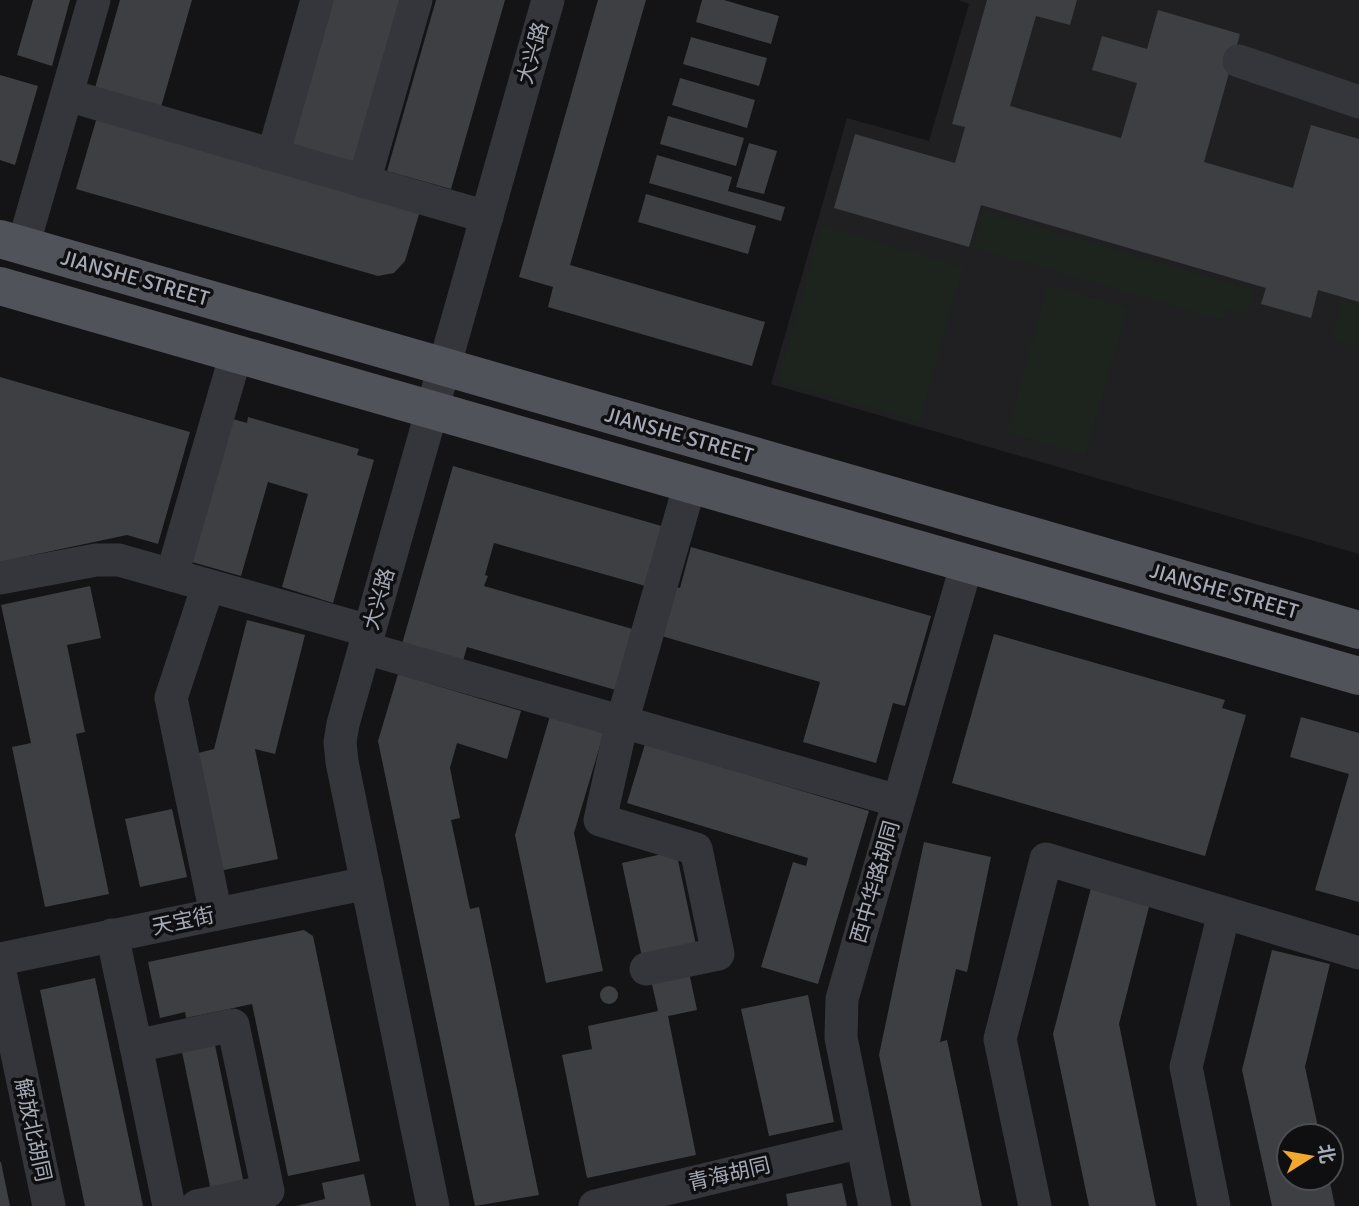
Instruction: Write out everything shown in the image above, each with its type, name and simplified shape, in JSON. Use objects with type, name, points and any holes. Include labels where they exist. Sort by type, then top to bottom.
[{"type":"main road","name":"JIANSHE STREET","points":[[11,243],[1359,630]]},
{"type":"main road","name":"JIANSHE STREET","points":[[0,286],[1359,676]]},
{"type":"street","points":[[11,243],[67,95],[94,0]]},
{"type":"street","points":[[273,155],[317,0]]},
{"type":"street","points":[[364,182],[416,0]]},
{"type":"street","name":"大兴路","points":[[433,1206],[340,742],[548,0]]},
{"type":"street","points":[[1239,61],[1359,102]]},
{"type":"street","points":[[67,95],[487,217]]},
{"type":"street","points":[[172,575],[236,354]]},
{"type":"street","points":[[646,969],[718,954],[696,849],[600,820],[622,722],[690,484]]},
{"type":"street","points":[[0,578],[108,559],[208,586],[622,722],[898,801]]},
{"type":"street","name":"西中华路胡同","points":[[875,1206],[841,1038],[840,1016],[848,977],[967,563]]},
{"type":"street","points":[[208,586],[171,698],[216,914]]},
{"type":"street","points":[[1035,1206],[1000,1039],[1046,859],[1359,953]]},
{"type":"street","name":"天宝街","points":[[0,959],[367,883]]},
{"type":"street","points":[[1214,1206],[1186,1067],[1224,913]]},
{"type":"street","points":[[112,935],[169,1206]]},
{"type":"street","name":"解放北胡同","points":[[0,972],[49,1206]]},
{"type":"street","points":[[135,1046],[233,1026],[268,1191],[197,1206]]},
{"type":"street","name":"青海胡同","points":[[595,1206],[862,1142]]},
{"type":"shaded area","points":[[958,0],[1359,0],[1359,554],[771,384],[847,118],[929,141],[969,4]]},
{"type":"shaded area","points":[[983,211],[1255,290],[1247,315],[1227,310],[1224,320],[973,247]]},
{"type":"shaded area","points":[[822,226],[963,267],[919,422],[778,381]]},
{"type":"shaded area","points":[[1048,285],[1128,308],[1085,455],[1007,432]]},
{"type":"shaded area","points":[[1343,300],[1359,305],[1359,347],[1332,339]]},
{"type":"building","points":[[33,0],[70,0],[52,66],[17,55]]},
{"type":"building","points":[[120,0],[192,0],[159,114],[93,95]]},
{"type":"building","points":[[331,0],[403,0],[355,167],[289,148]]},
{"type":"building","points":[[436,0],[505,0],[451,189],[387,171]]},
{"type":"building","points":[[598,0],[646,0],[570,265],[765,322],[752,366],[548,307],[553,287],[519,277]]},
{"type":"building","points":[[702,0],[724,0],[779,16],[771,44],[696,22]]},
{"type":"building","points":[[987,0],[1077,0],[1070,25],[1036,16],[1010,106],[1121,138],[1137,83],[1092,70],[1102,36],[1147,49],[1158,10],[1240,34],[1204,162],[1293,188],[1311,125],[1359,139],[1359,302],[1318,290],[1311,318],[1261,304],[1266,288],[981,205],[969,247],[834,208],[855,134],[955,163],[965,127],[952,124]]},
{"type":"building","points":[[691,37],[767,58],[759,86],[683,64]]},
{"type":"building","points":[[0,75],[38,86],[15,165],[0,160]]},
{"type":"building","points":[[680,78],[755,100],[747,128],[672,105]]},
{"type":"building","points":[[668,116],[744,138],[736,166],[660,144]]},
{"type":"building","points":[[97,117],[420,211],[405,261],[394,273],[378,276],[76,189]]},
{"type":"building","points":[[749,143],[777,151],[764,194],[736,187]]},
{"type":"building","points":[[657,155],[732,177],[728,191],[785,207],[781,221],[649,183]]},
{"type":"building","points":[[646,194],[756,226],[748,254],[638,222]]},
{"type":"building","points":[[0,377],[190,432],[158,544],[127,535],[0,562]]},
{"type":"building","points":[[248,417],[359,449],[357,455],[374,460],[333,603],[282,587],[308,494],[268,482],[241,576],[192,562],[233,419],[247,423]]},
{"type":"building","points":[[453,466],[665,527],[649,587],[494,543],[485,575],[488,576],[484,586],[636,630],[619,691],[467,647],[463,661],[402,644]]},
{"type":"building","points":[[691,547],[931,616],[905,706],[893,703],[876,763],[803,742],[820,682],[658,635],[672,586],[680,588]]},
{"type":"building","points":[[90,586],[101,638],[67,645],[85,732],[76,734],[109,894],[45,907],[12,747],[31,743],[1,605]]},
{"type":"building","points":[[247,620],[305,635],[275,754],[255,749],[278,859],[219,871],[194,754],[214,749]]},
{"type":"building","points":[[994,634],[1225,700],[1222,708],[1246,715],[1205,856],[952,783]]},
{"type":"building","points":[[398,674],[521,711],[507,759],[457,743],[450,768],[460,818],[451,820],[470,909],[479,907],[539,1195],[475,1206],[378,741]]},
{"type":"building","points":[[550,716],[604,732],[574,833],[603,971],[546,983],[515,835]]},
{"type":"building","points":[[1301,717],[1359,733],[1359,902],[1315,890],[1349,774],[1290,757]]},
{"type":"building","points":[[645,744],[869,811],[818,984],[761,967],[793,862],[806,866],[808,858],[627,803]]},
{"type":"building","points":[[172,809],[187,877],[140,887],[125,819]]},
{"type":"building","points":[[924,842],[991,857],[967,972],[956,969],[940,1042],[947,1040],[982,1206],[911,1206],[879,1055]]},
{"type":"building","points":[[676,851],[696,945],[642,957],[622,863]]},
{"type":"building","points":[[1091,888],[1150,903],[1119,1024],[1156,1206],[1089,1206],[1053,1034]]},
{"type":"building","points":[[304,930],[313,936],[360,1161],[288,1176],[252,1004],[186,1018],[185,1012],[160,1018],[148,962]]},
{"type":"building","points":[[1272,950],[1330,964],[1305,1067],[1317,1122],[1275,1122],[1275,1192],[1332,1192],[1335,1206],[1272,1206],[1242,1070]]},
{"type":"building","points":[[689,972],[697,1010],[668,1016],[696,1155],[587,1178],[562,1055],[592,1049],[588,1026],[658,1011],[651,980]]},
{"type":"building","points":[[95,978],[143,1206],[85,1206],[40,990]]},
{"type":"building","points":[[605,986],[613,986],[618,995],[616,1002],[605,1004],[600,999],[600,991]]},
{"type":"building","points":[[808,995],[834,1122],[769,1136],[741,1009]]},
{"type":"building","points":[[215,1045],[244,1184],[211,1191],[182,1052]]},
{"type":"building","points":[[1,1162],[10,1206],[0,1206]]},
{"type":"building","points":[[364,1174],[371,1206],[296,1206],[325,1199],[322,1183]]},
{"type":"building","points":[[842,1183],[847,1206],[788,1206],[786,1194]]}]
